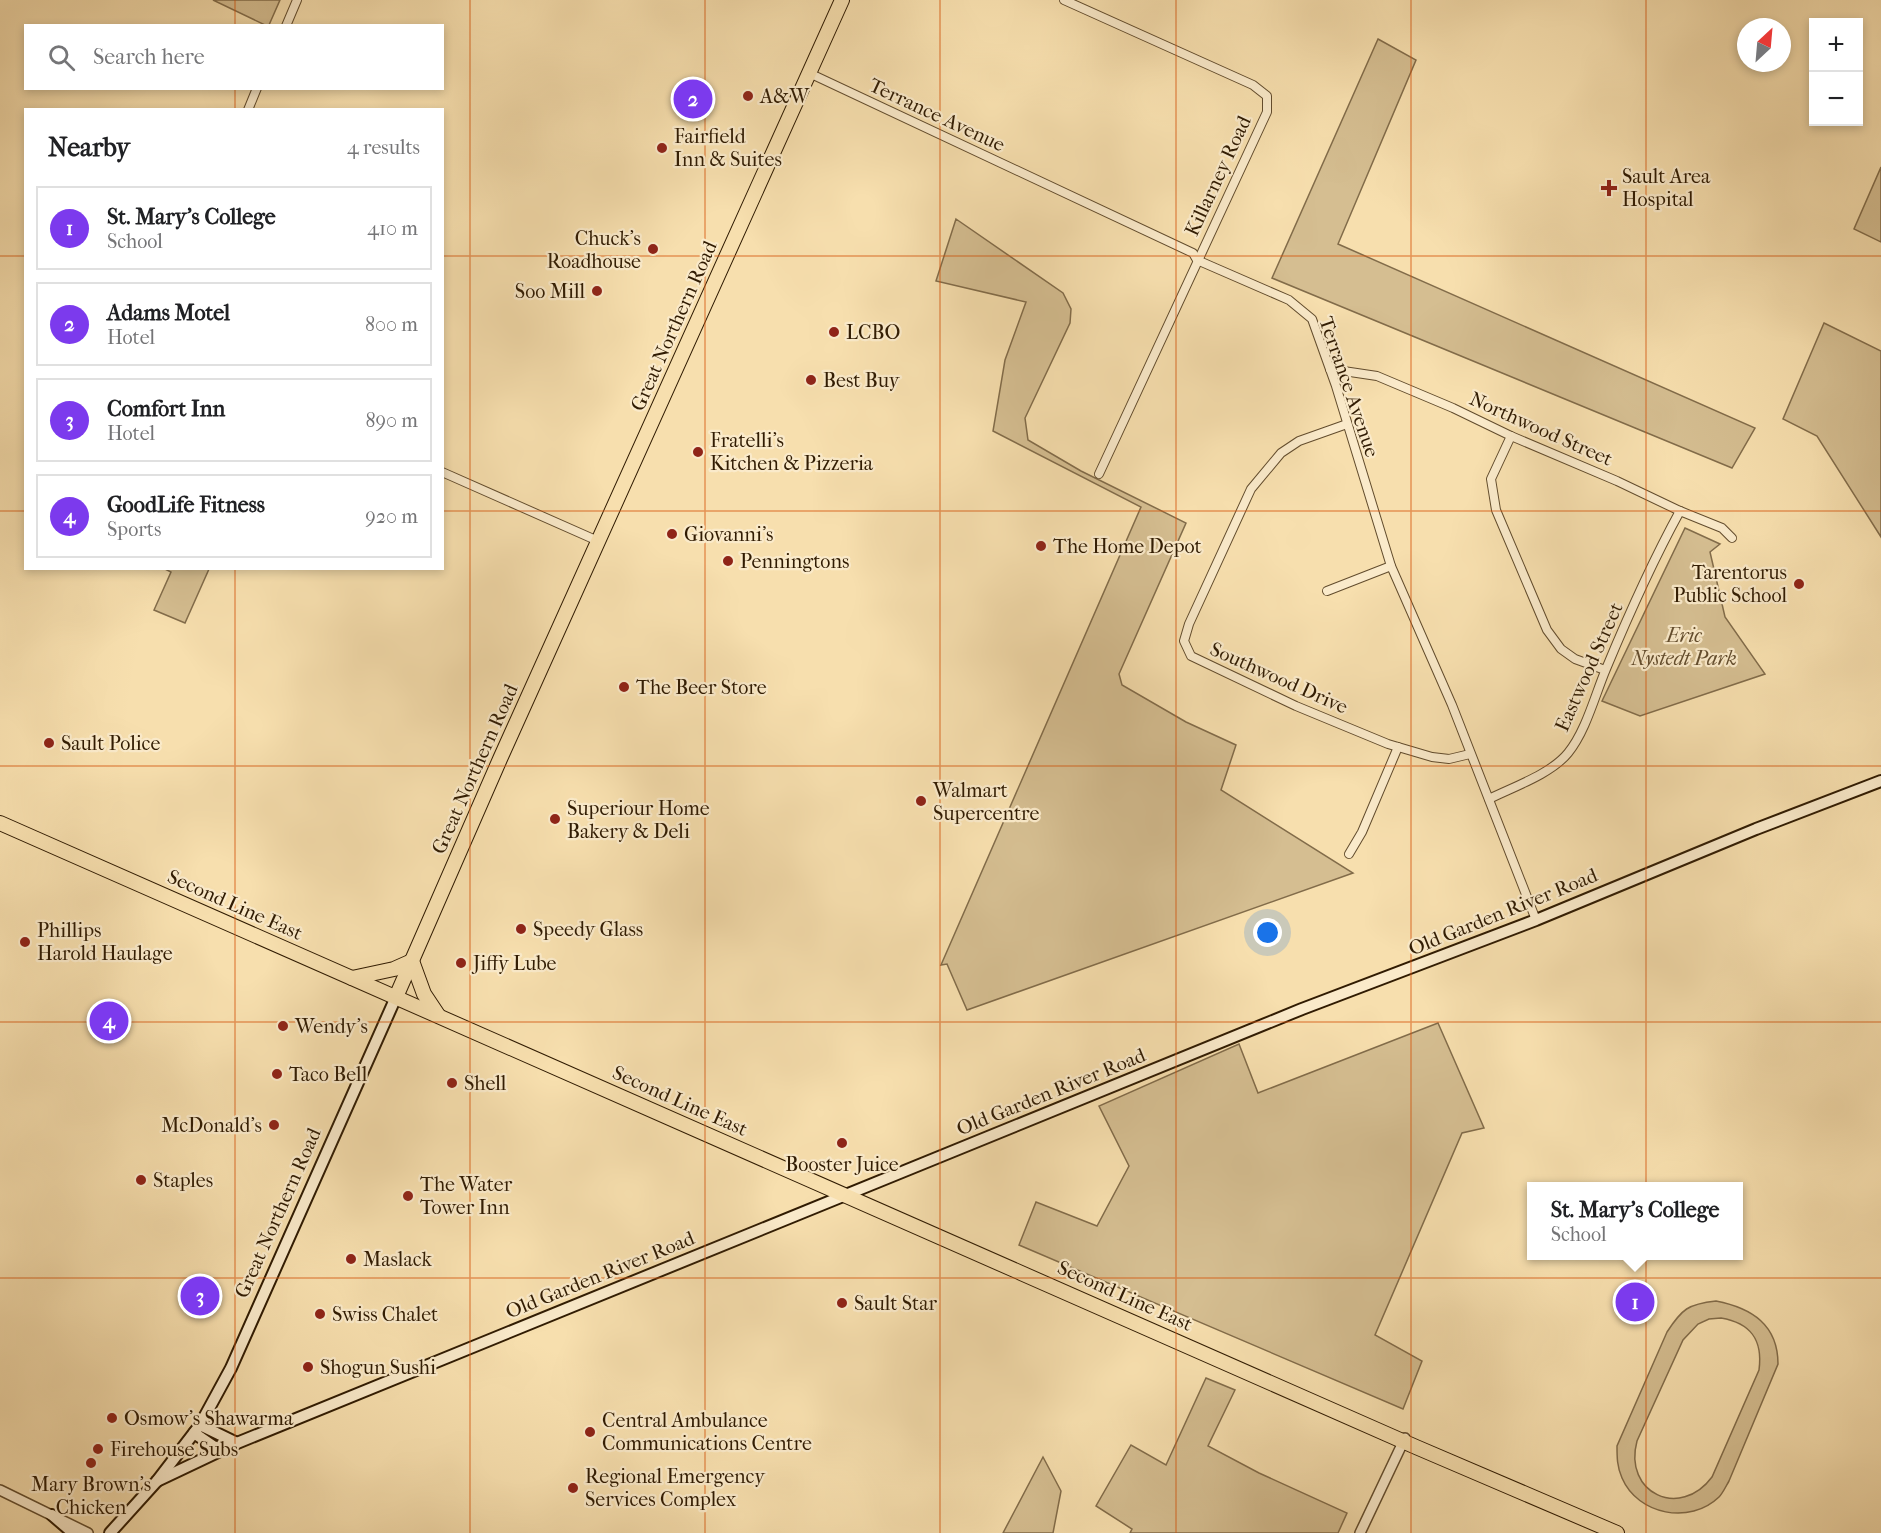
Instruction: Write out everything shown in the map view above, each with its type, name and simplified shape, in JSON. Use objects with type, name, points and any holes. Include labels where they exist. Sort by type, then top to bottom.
[{"type":"highway","name":"Great Northern Road","points":[[396,997],[598,541],[842,0]]},
{"type":"highway","name":"Second Line East","points":[[0,823],[1617,1533]]},
{"type":"highway","points":[[352,978],[394,969],[412,961],[424,994],[440,1017]]},
{"type":"main road","name":"Old Garden River Road","points":[[157,1481],[237,1443],[844,1194],[1302,1009],[1536,920],[1756,829],[1881,781]]},
{"type":"main road","name":"Great Northern Road","points":[[110,1533],[157,1481],[197,1429],[231,1368],[396,997]]},
{"type":"main road","points":[[197,1429],[237,1443]]},
{"type":"main road","points":[[197,1429],[213,1446],[224,1449]]},
{"type":"main road","points":[[52,1515],[73,1533]]},
{"type":"street","points":[[286,24],[297,0]]},
{"type":"street","name":"Killarney Road","points":[[1064,0],[1253,85],[1267,96],[1267,112],[1099,474]]},
{"type":"street","name":"Terrance Avenue","points":[[809,73],[1192,253],[1197,260],[1289,300],[1312,319],[1330,369],[1391,566],[1452,705],[1536,920]]},
{"type":"street","points":[[249,108],[256,90]]},
{"type":"street","name":"Northwood Street","points":[[1330,369],[1377,376],[1722,528],[1732,538]]},
{"type":"street","name":"Southwood Drive","points":[[1347,424],[1299,441],[1281,453],[1251,489],[1189,624],[1184,641],[1191,656],[1296,706],[1398,747],[1431,757],[1449,759],[1470,754]]},
{"type":"street","points":[[1511,436],[1491,479],[1496,510],[1547,630],[1561,649],[1575,659],[1605,670]]},
{"type":"street","points":[[444,473],[598,541]]},
{"type":"street","name":"Eastwood Street","points":[[1490,799],[1554,766],[1569,752],[1588,715],[1605,670],[1660,548],[1680,511]]},
{"type":"street","points":[[1327,591],[1391,566]]},
{"type":"street","points":[[1349,854],[1362,832],[1398,747]]},
{"type":"street","points":[[1360,1533],[1404,1439]]},
{"type":"street","points":[[0,1491],[88,1533]]},
{"type":"green space","points":[[213,0],[280,0],[269,24],[263,24]]},
{"type":"green space","points":[[1378,39],[1416,60],[1338,244],[1755,428],[1732,468],[1272,278]]},
{"type":"green space","points":[[1881,167],[1881,242],[1854,229]]},
{"type":"green space","points":[[956,219],[1063,293],[1071,309],[1070,323],[1025,418],[1028,440],[1081,471],[1186,523],[1119,674],[1122,685],[1186,722],[1236,745],[1221,790],[1353,873],[967,1010],[947,964],[941,965],[1141,507],[993,431],[1005,360],[1026,302],[936,281]]},
{"type":"green space","points":[[1824,323],[1881,351],[1881,537],[1817,436],[1783,419]]},
{"type":"green space","name":"Eric Nystedt Park","points":[[1685,528],[1720,544],[1710,552],[1725,617],[1765,674],[1640,716],[1602,701]]},
{"type":"green space","points":[[167,570],[209,570],[185,623],[154,610],[171,572]]},
{"type":"green space","points":[[1438,1023],[1484,1128],[1462,1133],[1375,1335],[1422,1361],[1403,1409],[1019,1245],[1036,1202],[1097,1226],[1129,1166],[1099,1106],[1239,1044],[1258,1093]]},
{"type":"green space","points":[[1716,1301],[1741,1308],[1760,1320],[1773,1339],[1778,1364],[1729,1481],[1720,1495],[1707,1506],[1694,1511],[1666,1512],[1640,1501],[1630,1491],[1619,1470],[1617,1446],[1667,1332],[1687,1309]],"holes":[[[1709,1319],[1731,1320],[1747,1329],[1757,1342],[1759,1370],[1712,1477],[1699,1490],[1685,1497],[1671,1498],[1657,1495],[1646,1487],[1638,1475],[1635,1459],[1637,1441],[1683,1340],[1698,1324]]]},
{"type":"green space","points":[[1206,1378],[1235,1390],[1208,1446],[1259,1473],[1347,1513],[1338,1533],[1130,1533],[1132,1529],[1096,1506],[1131,1445],[1166,1465]]},
{"type":"green space","points":[[1043,1457],[1061,1491],[1053,1533],[1003,1533]]},
{"type":"place","name":"A&W","points":[[748,96]]},
{"type":"place","name":"Adams Motel","points":[[693,99]]},
{"type":"place","name":"Fairfield Inn & Suites","points":[[662,148]]},
{"type":"place","name":"Sault Area Hospital","points":[[1609,188]]},
{"type":"place","name":"Chuck's Roadhouse","points":[[653,249]]},
{"type":"place","name":"Soo Mill","points":[[597,291]]},
{"type":"place","name":"LCBO","points":[[834,332]]},
{"type":"place","name":"Best Buy","points":[[811,380]]},
{"type":"place","name":"Fratelli's Kitchen & Pizzeria","points":[[698,452]]},
{"type":"place","name":"Giovanni's","points":[[672,534]]},
{"type":"place","name":"The Home Depot","points":[[1041,546]]},
{"type":"place","name":"Penningtons","points":[[728,561]]},
{"type":"place","name":"Tarentorus Public School","points":[[1799,584]]},
{"type":"place","name":"The Beer Store","points":[[624,687]]},
{"type":"place","name":"Sault Police","points":[[49,743]]},
{"type":"place","name":"Walmart Supercentre","points":[[921,801]]},
{"type":"place","name":"Superiour Home Bakery & Deli","points":[[555,819]]},
{"type":"place","name":"Speedy Glass","points":[[521,929]]},
{"type":"place","name":"Phillips Harold Haulage","points":[[25,942]]},
{"type":"place","name":"Jiffy Lube","points":[[461,963]]},
{"type":"place","name":"GoodLife Fitness","points":[[109,1021]]},
{"type":"place","name":"Wendy's","points":[[283,1026]]},
{"type":"place","name":"Taco Bell","points":[[277,1074]]},
{"type":"place","name":"Shell","points":[[452,1083]]},
{"type":"place","name":"McDonald's","points":[[274,1125]]},
{"type":"place","name":"Booster Juice","points":[[842,1143]]},
{"type":"place","name":"Staples","points":[[141,1180]]},
{"type":"place","name":"The Water Tower Inn","points":[[408,1196]]},
{"type":"place","name":"Maslack","points":[[351,1259]]},
{"type":"place","name":"Comfort Inn","points":[[200,1296]]},
{"type":"place","name":"St. Mary's College","points":[[1635,1302]]},
{"type":"place","name":"Sault Star","points":[[842,1303]]},
{"type":"place","name":"Swiss Chalet","points":[[320,1314]]},
{"type":"place","name":"Shogun Sushi","points":[[308,1367]]},
{"type":"place","name":"Osmow’s Shawarma","points":[[112,1418]]},
{"type":"place","name":"Central Ambulance Communications Centre","points":[[590,1432]]},
{"type":"place","name":"Firehouse Subs","points":[[98,1449]]},
{"type":"place","name":"Mary Brown’s Chicken","points":[[91,1463]]},
{"type":"place","name":"Regional Emergency Services Complex","points":[[573,1488]]}]
